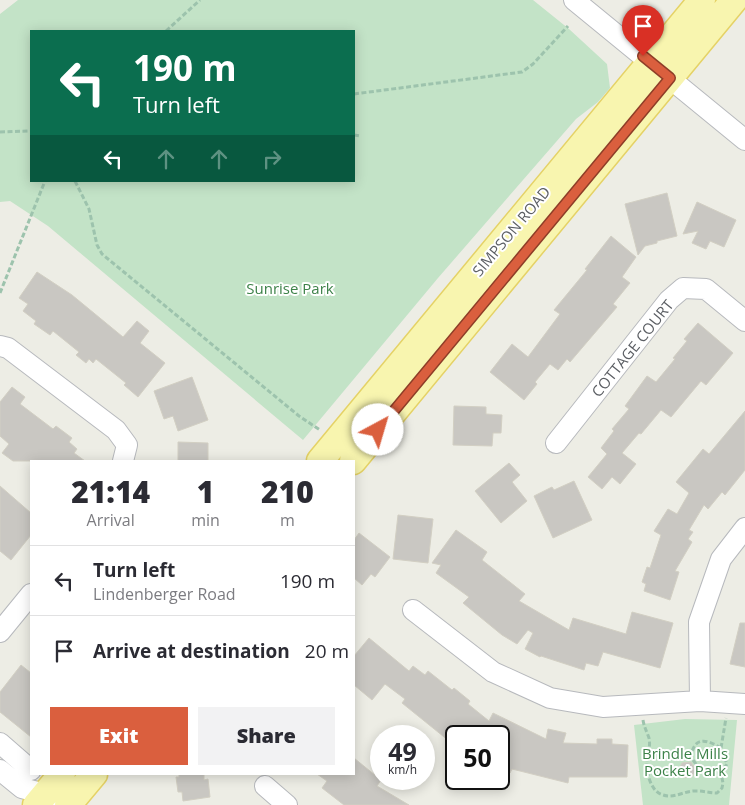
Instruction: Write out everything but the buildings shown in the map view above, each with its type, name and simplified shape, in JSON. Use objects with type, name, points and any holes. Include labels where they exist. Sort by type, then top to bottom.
[{"type":"main road","name":"SIMPSON ROAD","points":[[354,460],[661,70],[702,0]]},
{"type":"main road","name":"SIMPSON ROAD","points":[[321,460],[661,70],[734,0]]},
{"type":"main road","points":[[44,795],[61,775]]},
{"type":"main road","points":[[68,805],[93,775]]},
{"type":"street","points":[[574,0],[745,140]]},
{"type":"street","name":"COTTAGE COURT","points":[[556,443],[669,300],[683,288],[706,289],[745,321]]},
{"type":"street","points":[[0,346],[8,348],[116,430],[125,453]]},
{"type":"street","points":[[700,701],[699,622],[721,559],[745,528]]},
{"type":"street","points":[[0,632],[30,595]]},
{"type":"street","points":[[413,610],[493,672],[550,698],[603,707],[700,701],[735,703]]},
{"type":"street","points":[[0,743],[30,769]]},
{"type":"street","points":[[0,770],[22,788],[44,795]]},
{"type":"street","points":[[265,786],[287,805]]},
{"type":"path","points":[[167,30],[200,0]]},
{"type":"path","points":[[355,94],[522,72],[533,64],[568,26]]},
{"type":"path","points":[[0,132],[30,131]]},
{"type":"path","points":[[355,135],[360,136]]},
{"type":"path","points":[[0,293],[45,182]]},
{"type":"path","points":[[76,182],[89,209],[97,246],[102,254],[299,416],[320,430]]},
{"type":"path","points":[[641,704],[644,729],[649,737],[650,747],[647,763],[653,787],[660,795],[678,796],[696,791],[717,793],[722,788],[721,773],[726,764],[721,748],[726,721],[735,703]]},
{"type":"path","points":[[721,748],[705,741],[698,742],[692,749],[691,756],[700,770],[715,775],[721,773]]},
{"type":"green space","name":"Sunrise Park","points":[[18,0],[533,0],[569,29],[607,64],[610,88],[598,102],[576,119],[438,278],[303,440],[48,226],[10,201],[0,202],[0,14]]},
{"type":"green space","name":"Brindle Mills Pocket Park","points":[[685,719],[737,720],[729,805],[643,805],[634,725]]},
{"type":"route","points":[[378,430],[670,78],[643,56]]}]
